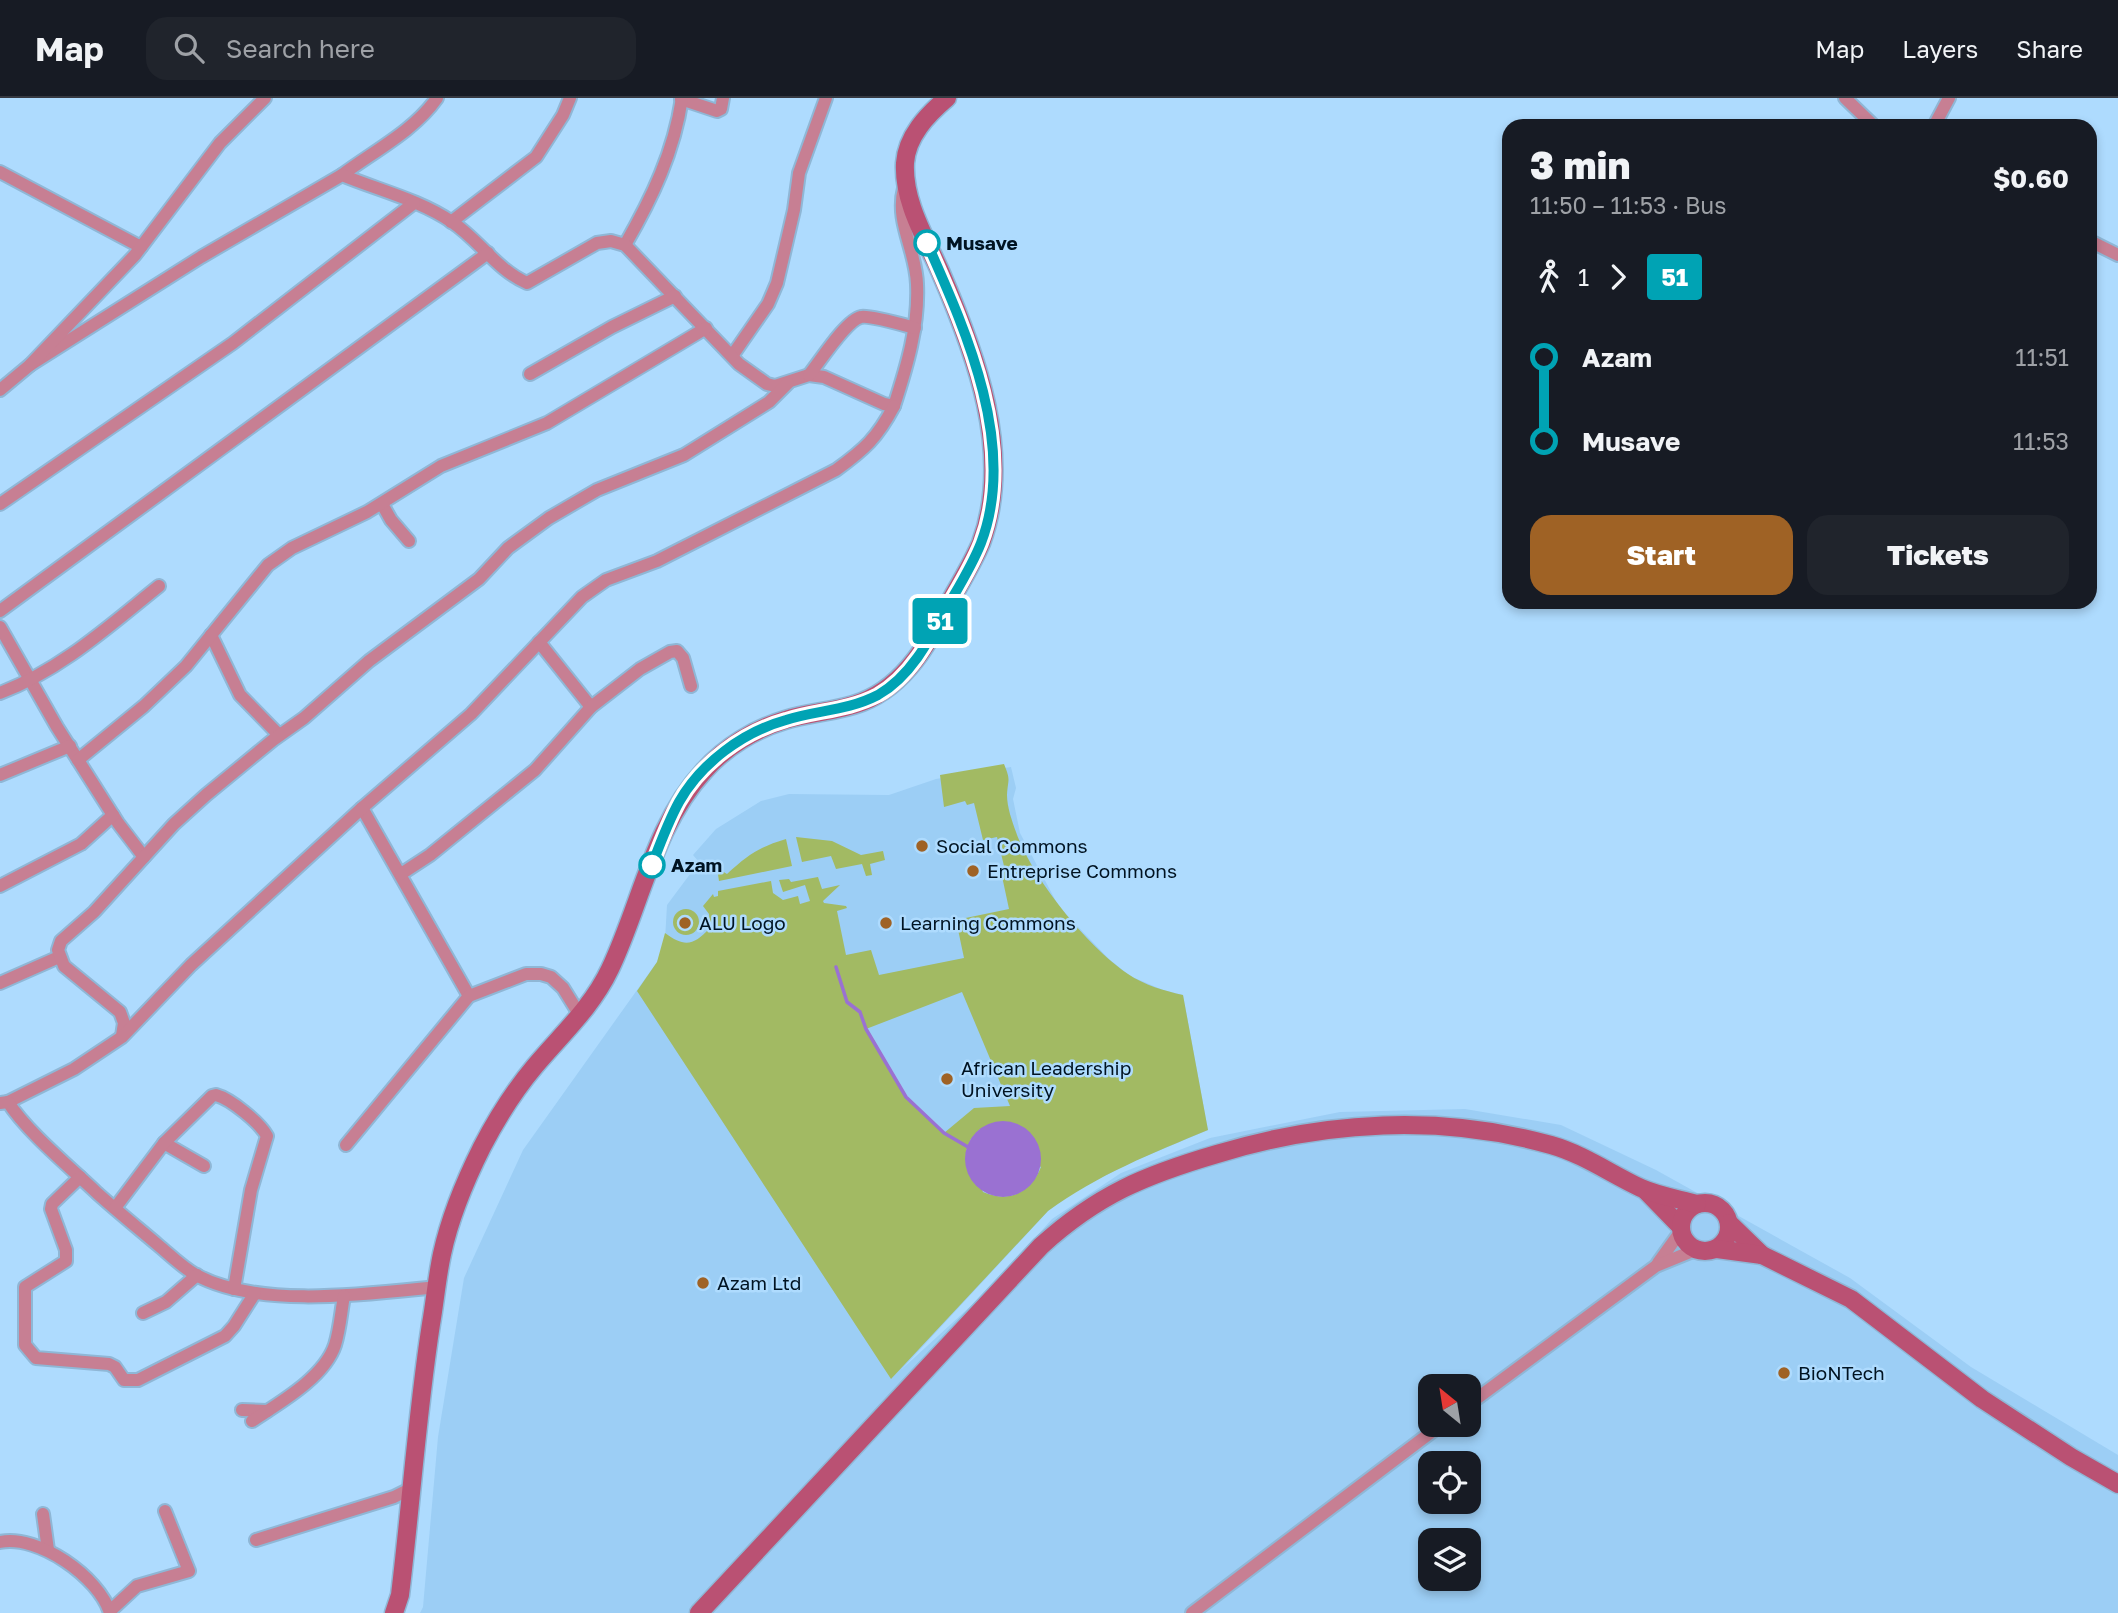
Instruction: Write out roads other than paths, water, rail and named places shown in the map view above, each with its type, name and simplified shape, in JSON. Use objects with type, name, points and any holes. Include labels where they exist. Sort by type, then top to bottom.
[{"type":"main road","points":[[394,1613],[400,1595],[423,1373],[441,1256],[458,1200],[484,1143],[509,1100],[536,1065],[581,1017],[609,971],[661,841],[680,801],[704,771],[729,747],[758,731],[786,719],[828,712],[863,702],[895,682],[916,660],[930,638],[981,543],[989,513],[992,480],[993,448],[987,415],[959,314],[918,222],[905,184],[908,145],[939,101]]},
{"type":"main road","points":[[699,1613],[1041,1246],[1075,1217],[1143,1178],[1227,1151],[1292,1134],[1392,1124],[1467,1128],[1552,1145],[1601,1166],[1643,1189],[1721,1209],[1729,1223],[1762,1255],[1852,1299],[1982,1399],[2118,1484]]},
{"type":"main road","points":[[1643,1189],[1681,1229]]},
{"type":"main road","points":[[1697,1204],[1684,1214],[1681,1229],[1683,1239],[1695,1250],[1710,1252],[1717,1249],[1727,1238],[1729,1223]]},
{"type":"main road","points":[[1717,1249],[1762,1255]]},
{"type":"street","points":[[0,390],[30,365],[141,247],[220,143],[265,98]]},
{"type":"street","points":[[30,365],[201,257],[342,175],[410,127],[429,110],[437,98]]},
{"type":"street","points":[[451,222],[536,157],[563,115],[569,98]]},
{"type":"street","points":[[625,245],[650,201],[661,174],[675,135],[682,99],[717,111],[721,109],[723,98]]},
{"type":"street","points":[[732,356],[768,304],[777,283],[794,210],[799,173],[826,98]]},
{"type":"street","points":[[1845,98],[1867,119]]},
{"type":"street","points":[[1938,119],[1949,98]]},
{"type":"street","points":[[0,172],[141,247]]},
{"type":"street","points":[[342,175],[414,203],[451,222],[511,276],[527,283],[597,243],[611,241],[625,245],[732,356],[767,384],[775,386],[809,375],[824,377],[894,406]]},
{"type":"street","points":[[437,1287],[344,1296],[255,1293],[234,1290],[197,1275],[80,1177],[4,1103],[74,1069],[122,1037],[191,965],[362,808],[471,714],[582,597],[606,580],[657,561],[836,470],[879,433],[894,406],[909,361],[915,328],[916,275],[902,220],[901,201],[905,184]]},
{"type":"street","points":[[0,504],[260,323],[414,203]]},
{"type":"street","points":[[2097,244],[2118,255]]},
{"type":"street","points":[[0,611],[488,253]]},
{"type":"street","points":[[530,374],[612,327],[675,296]]},
{"type":"street","points":[[809,375],[844,330],[862,317],[915,328]]},
{"type":"street","points":[[78,760],[144,706],[186,666],[268,565],[292,548],[382,503],[441,466],[547,423],[705,328]]},
{"type":"street","points":[[122,1037],[124,1023],[120,1012],[64,966],[58,950],[61,941],[94,912],[206,795],[304,718],[369,661],[478,579],[508,548],[549,518],[597,490],[684,455],[769,402],[789,382]]},
{"type":"street","points":[[382,503],[391,520],[409,541]]},
{"type":"street","points":[[0,693],[30,682],[64,660],[159,586]]},
{"type":"street","points":[[0,627],[78,760],[144,857]]},
{"type":"street","points":[[211,635],[240,695],[279,735]]},
{"type":"street","points":[[539,642],[591,708]]},
{"type":"street","points":[[401,874],[535,770],[591,708],[640,669],[670,652],[677,651],[683,658],[691,686]]},
{"type":"street","points":[[0,775],[70,746]]},
{"type":"street","points":[[362,808],[468,996]]},
{"type":"street","points":[[0,886],[81,844],[113,815]]},
{"type":"street","points":[[0,983],[59,957]]},
{"type":"street","points":[[346,1145],[468,996],[526,974],[541,974],[551,977],[563,988],[581,1017]]},
{"type":"street","points":[[115,1208],[164,1143],[216,1095],[225,1098],[263,1128],[267,1136],[251,1190],[234,1290]]},
{"type":"street","points":[[164,1143],[204,1166]]},
{"type":"street","points":[[80,1177],[52,1204],[51,1209],[66,1250],[66,1261],[25,1287],[25,1345],[36,1358],[109,1364],[115,1367],[124,1380],[138,1380],[225,1336],[255,1293]]},
{"type":"street","points":[[1656,1266],[1681,1229]]},
{"type":"street","points":[[1481,1395],[1656,1266],[1695,1250]]},
{"type":"street","points":[[144,1313],[166,1303],[197,1275]]},
{"type":"street","points":[[252,1421],[297,1391],[319,1369],[334,1348],[344,1296]]},
{"type":"street","points":[[242,1410],[268,1410]]},
{"type":"street","points":[[1192,1613],[1425,1437]]},
{"type":"street","points":[[256,1540],[394,1497],[412,1488]]},
{"type":"street","points":[[0,1542],[19,1540],[48,1550],[91,1584],[106,1601],[110,1612],[137,1586],[193,1571],[165,1511]]},
{"type":"street","points":[[43,1514],[48,1550]]},
{"type":"waterway","points":[[836,967],[847,1002],[860,1012],[866,1029],[906,1097],[944,1133],[968,1147]]},
{"type":"place","name":"Musave","points":[[927,243]]},
{"type":"place","name":"Social Commons","points":[[922,846]]},
{"type":"place","name":"Azam","points":[[652,865]]},
{"type":"place","name":"Entreprise Commons","points":[[973,871]]},
{"type":"place","name":"ALU Logo","points":[[685,923]]},
{"type":"place","name":"Learning Commons","points":[[886,923]]},
{"type":"place","name":"African Leadership University","points":[[947,1079]]},
{"type":"place","name":"Azam Ltd","points":[[703,1283]]},
{"type":"place","name":"BioNTech","points":[[1784,1373]]}]
